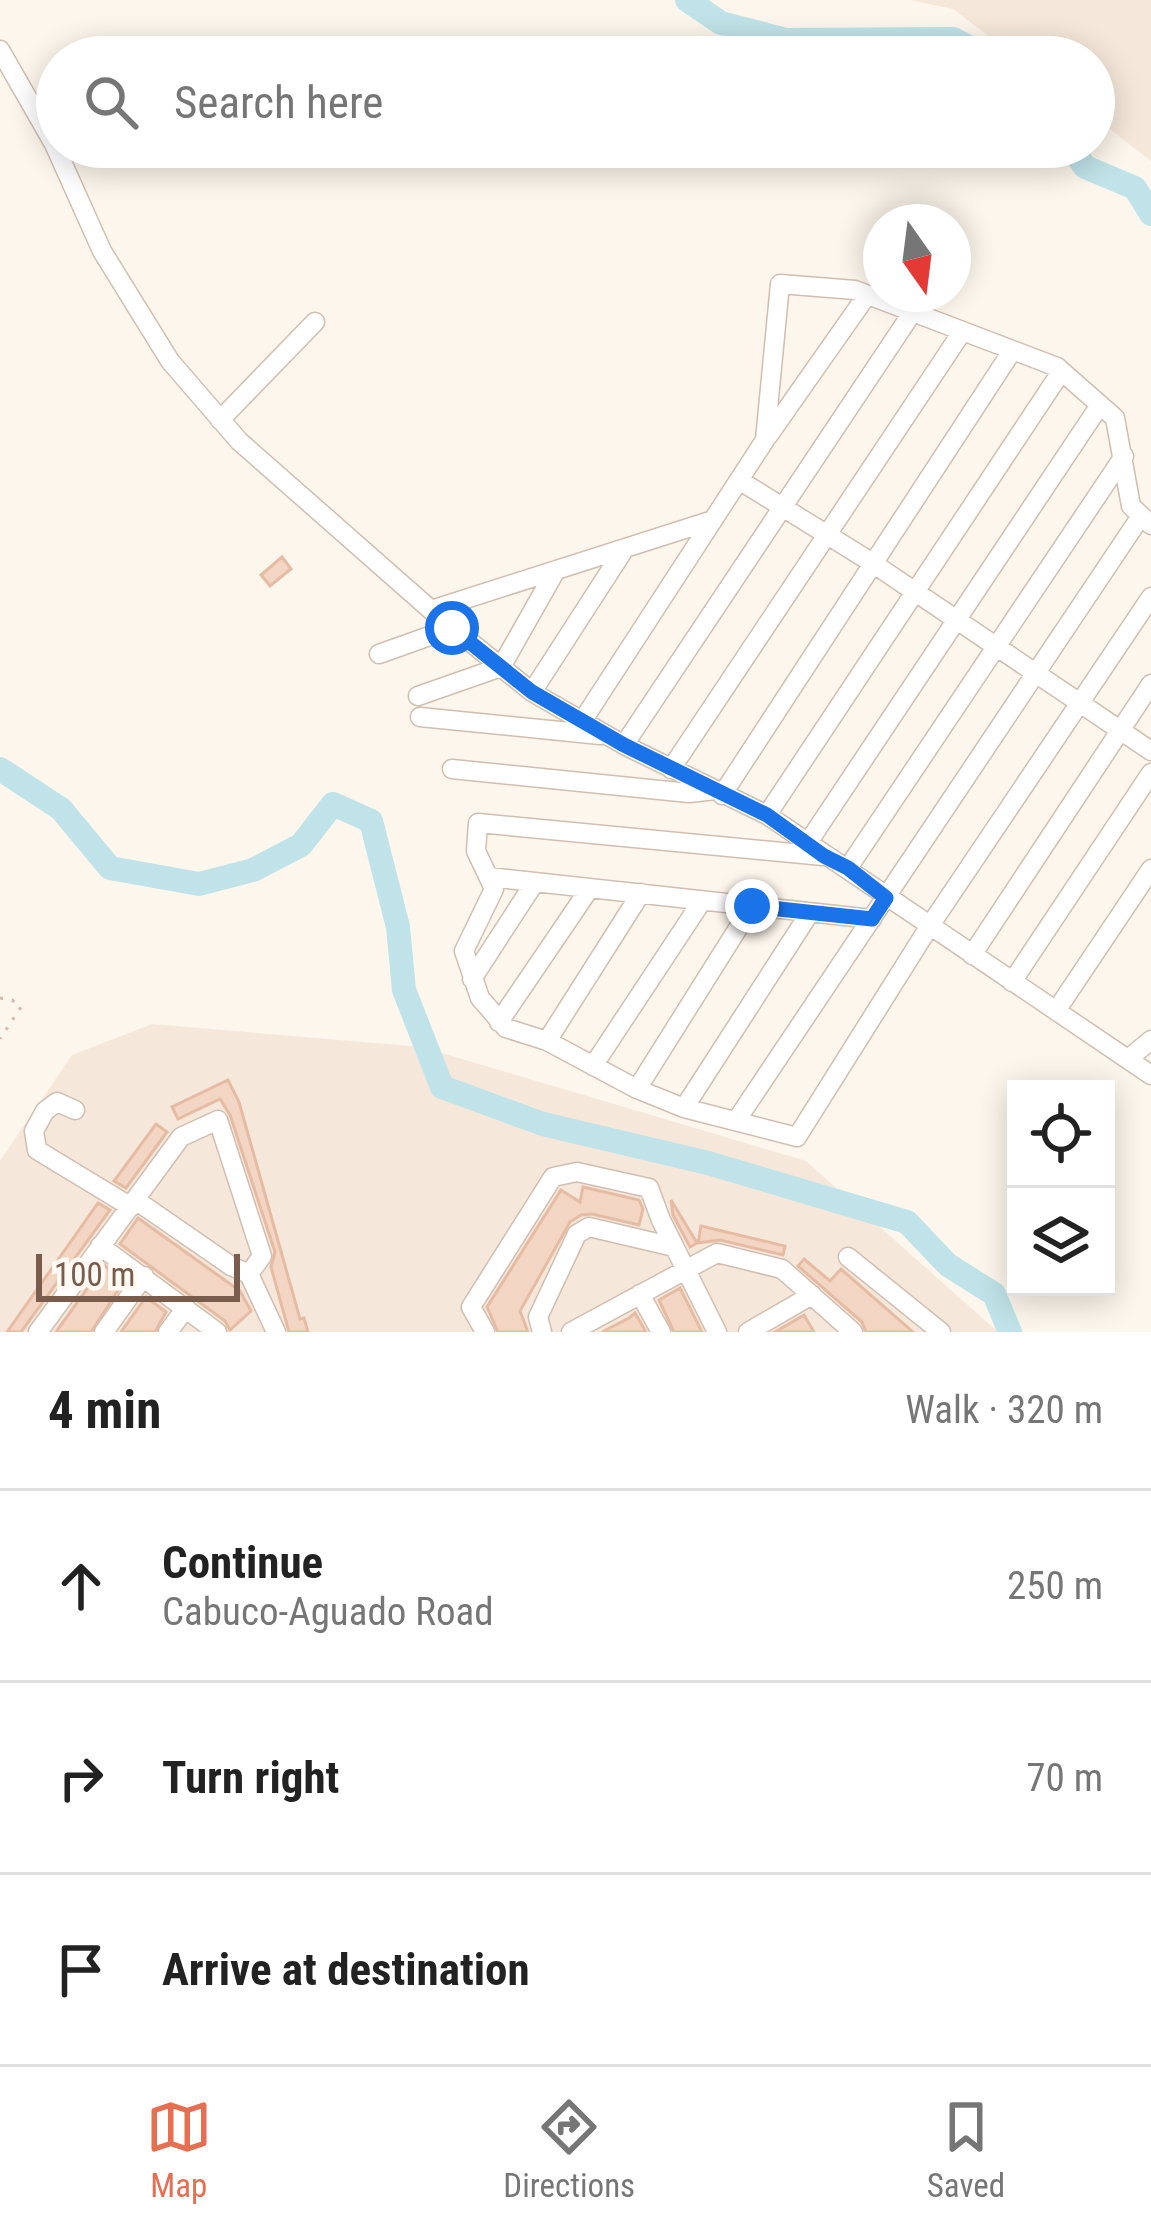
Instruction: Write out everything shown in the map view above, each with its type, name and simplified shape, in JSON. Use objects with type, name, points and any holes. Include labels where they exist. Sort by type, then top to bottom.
[{"type":"street","points":[[0,50],[36,113]]},
{"type":"street","points":[[65,168],[101,251],[170,361],[220,420],[430,610],[532,692],[617,741],[767,815],[1151,1075]]},
{"type":"street","points":[[765,440],[780,284],[863,293]]},
{"type":"street","points":[[583,720],[765,440],[863,301]]},
{"type":"street","points":[[617,741],[913,313],[1061,372],[1115,418],[1131,506],[1146,520],[1035,672],[736,1120]]},
{"type":"street","points":[[220,420],[315,322]]},
{"type":"street","points":[[671,769],[962,332]]},
{"type":"street","points":[[718,792],[1012,351]]},
{"type":"street","points":[[767,815],[1061,372]]},
{"type":"street","points":[[816,850],[954,618],[1100,405]]},
{"type":"street","points":[[848,868],[1124,456]]},
{"type":"street","points":[[739,480],[871,562],[1151,751]]},
{"type":"street","points":[[430,610],[713,520]]},
{"type":"street","points":[[532,692],[625,548]]},
{"type":"street","points":[[418,696],[501,667],[556,570]]},
{"type":"street","points":[[816,850],[478,824],[474,842],[492,897],[465,943],[472,979],[487,1010],[518,1035],[547,1041],[684,1108],[797,1137],[929,927],[1151,597]]},
{"type":"street","points":[[379,653],[452,628]]},
{"type":"street","points":[[972,955],[1151,684]]},
{"type":"street","points":[[420,717],[617,741]]},
{"type":"street","points":[[452,769],[718,792]]},
{"type":"street","points":[[1012,982],[1151,772]]},
{"type":"street","points":[[1056,1011],[1151,869]]},
{"type":"street","points":[[489,877],[872,919]]},
{"type":"street","points":[[472,979],[535,882]]},
{"type":"street","points":[[500,1022],[590,888]]},
{"type":"street","points":[[547,1041],[641,893]]},
{"type":"street","points":[[592,1066],[702,901]]},
{"type":"street","points":[[637,1089],[752,906]]},
{"type":"street","points":[[684,1108],[809,914]]},
{"type":"street","points":[[1128,1059],[1151,1040]]},
{"type":"street","points":[[75,1110],[58,1102],[45,1111],[34,1131],[37,1150],[249,1274],[277,1332]]},
{"type":"street","points":[[38,1332],[181,1137],[218,1120],[262,1256],[249,1274]]},
{"type":"street","points":[[485,1332],[472,1307],[554,1177],[577,1172],[649,1188],[717,1332]]},
{"type":"street","points":[[542,1332],[538,1317],[577,1234],[589,1227],[674,1247]]},
{"type":"street","points":[[100,1246],[218,1332]]},
{"type":"street","points":[[571,1332],[601,1325],[640,1294],[717,1253],[782,1269],[849,1331]]},
{"type":"street","points":[[848,1257],[939,1332]]},
{"type":"street","points":[[104,1332],[144,1276]]},
{"type":"street","points":[[640,1294],[661,1332]]},
{"type":"street","points":[[748,1332],[812,1295]]},
{"type":"street","points":[[168,1332],[186,1308]]},
{"type":"path","points":[[0,998],[21,1007],[0,1040]]},
{"type":"shaded area","points":[[910,0],[1151,0],[1151,161],[1115,133],[1115,36],[988,36],[953,9]]},
{"type":"shaded area","points":[[152,1024],[422,1047],[806,1161],[998,1332],[0,1332],[0,1161],[72,1055]]},
{"type":"building","points":[[282,557],[291,569],[270,586],[261,575]]},
{"type":"building","points":[[228,1080],[239,1102],[300,1319],[304,1318],[308,1332],[289,1332],[271,1267],[275,1252],[230,1115],[220,1099],[178,1119],[172,1107]]},
{"type":"building","points":[[156,1124],[167,1132],[126,1188],[114,1181]]},
{"type":"building","points":[[583,1187],[639,1200],[643,1209],[639,1225],[592,1214],[570,1222],[520,1311],[528,1332],[498,1332],[487,1307],[561,1190],[580,1202]]},
{"type":"building","points":[[671,1200],[697,1243],[690,1247],[673,1215]]},
{"type":"building","points":[[98,1203],[110,1210],[21,1332],[7,1332]]},
{"type":"building","points":[[138,1218],[240,1291],[251,1311],[230,1330],[225,1321],[120,1244]]},
{"type":"building","points":[[701,1226],[785,1246],[783,1255],[720,1240],[698,1243]]},
{"type":"building","points":[[804,1259],[830,1281],[841,1269],[913,1332],[866,1332],[862,1322],[798,1266]]},
{"type":"building","points":[[104,1265],[124,1281],[91,1332],[56,1332]]},
{"type":"building","points":[[680,1288],[702,1332],[674,1332],[659,1300]]},
{"type":"building","points":[[146,1297],[166,1312],[155,1332],[121,1332]]},
{"type":"building","points":[[635,1313],[646,1332],[602,1332],[629,1318]]},
{"type":"building","points":[[804,1315],[814,1332],[775,1332]]},
{"type":"waterway","points":[[687,0],[721,23],[771,36]]},
{"type":"waterway","points":[[1087,168],[1135,188],[1151,214]]},
{"type":"waterway","points":[[0,769],[61,809],[110,868],[199,884],[253,870],[301,845],[333,804],[371,821],[398,927],[404,990],[442,1087],[543,1124],[708,1163],[907,1222],[948,1265],[994,1294],[1010,1332]]},
{"type":"route","points":[[452,628],[532,692],[624,745],[767,815],[886,898],[872,919],[752,906]]}]
